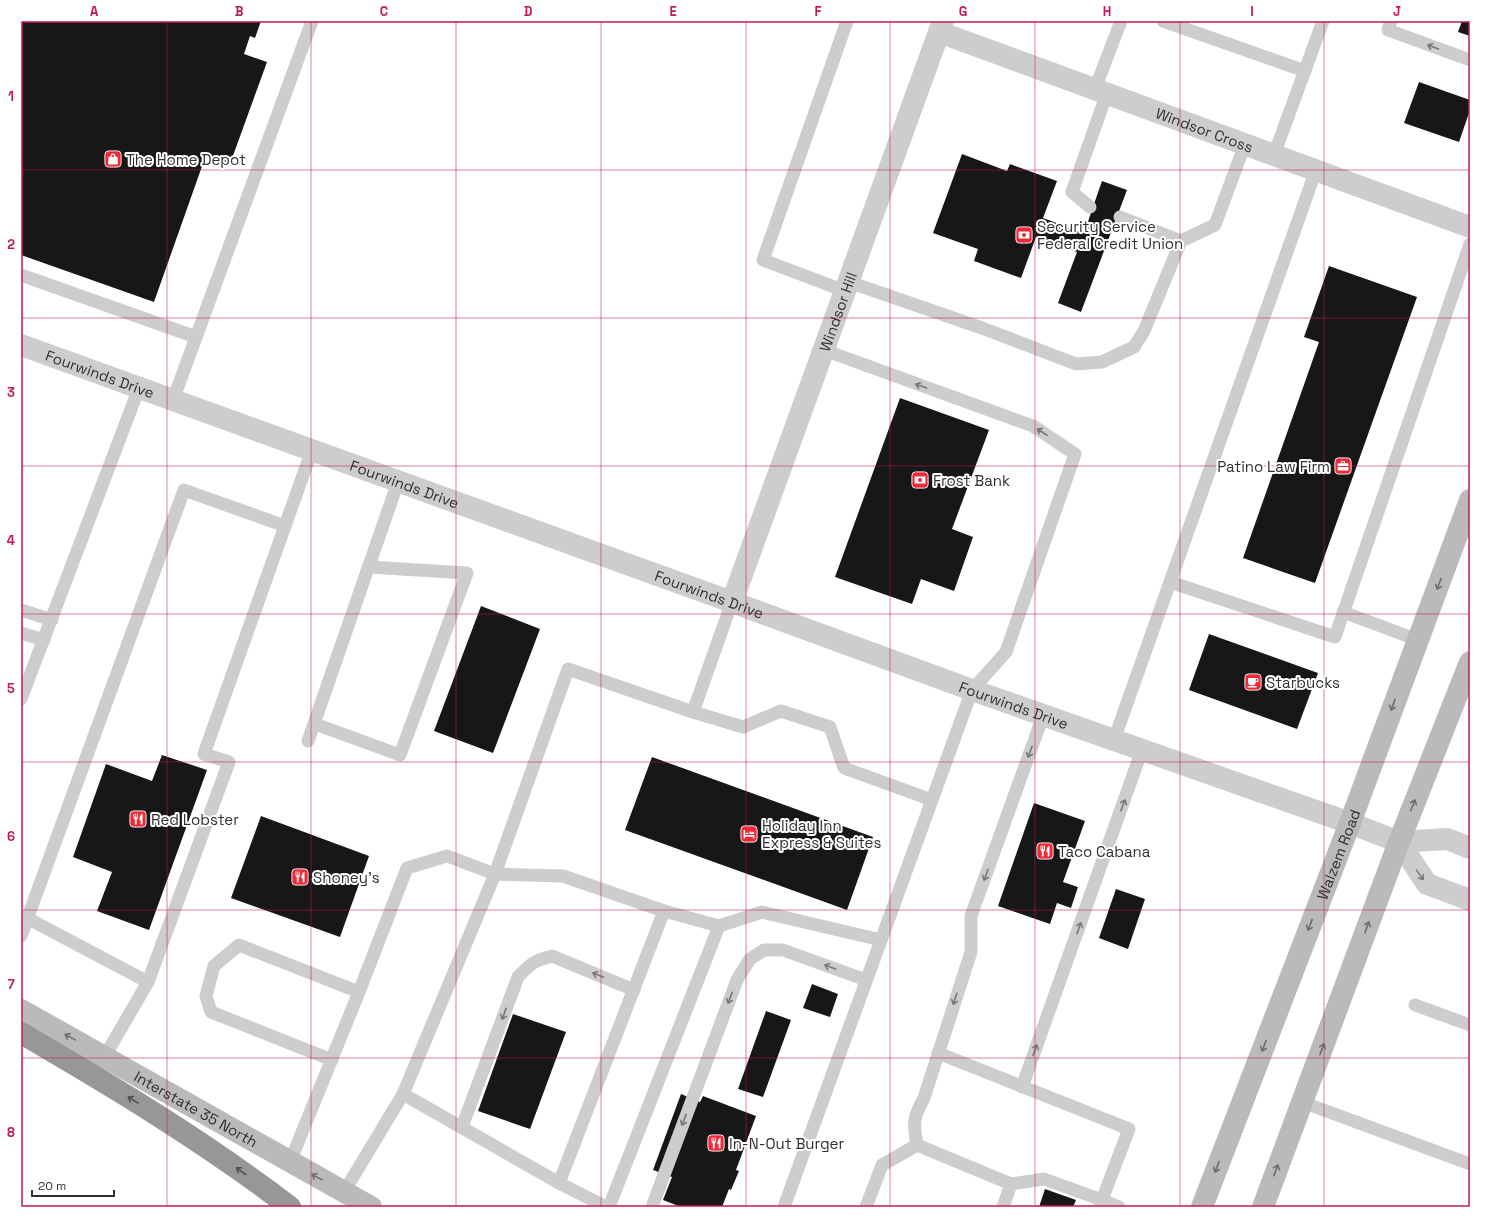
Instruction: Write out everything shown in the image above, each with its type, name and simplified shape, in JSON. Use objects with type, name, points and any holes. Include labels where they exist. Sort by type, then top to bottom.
[{"type":"highway","points":[[21,1033],[95,1076],[216,1153],[290,1207]]},
{"type":"main road","name":"Walzem Road","points":[[1202,1207],[1350,823],[1470,500]]},
{"type":"main road","points":[[1263,1207],[1399,842],[1470,662]]},
{"type":"main road","name":"Interstate 35 North","points":[[21,1010],[371,1207]]},
{"type":"street","name":"Windsor Hill","points":[[732,602],[941,26]]},
{"type":"street","name":"Windsor Cross","points":[[941,26],[1101,91],[1470,227]]},
{"type":"street","name":"Fourwinds Drive","points":[[21,346],[732,602],[1043,716],[1350,823],[1399,842]]},
{"type":"street","points":[[1399,842],[1447,839],[1470,848]]},
{"type":"street","points":[[1399,842],[1427,884],[1470,900]]},
{"type":"lane","points":[[173,400],[312,21]]},
{"type":"lane","points":[[847,21],[763,260],[982,328],[1076,364],[1102,362],[1134,347],[1144,331],[1181,242],[1215,225],[1245,144]]},
{"type":"lane","points":[[1090,207],[1072,192],[1121,21]]},
{"type":"lane","points":[[1163,21],[1305,71]]},
{"type":"lane","points":[[1274,155],[1324,21]]},
{"type":"lane","points":[[1389,26],[1470,60]]},
{"type":"lane","points":[[1114,740],[1316,170]]},
{"type":"lane","points":[[1120,217],[1181,242]]},
{"type":"lane","points":[[1170,582],[1335,637],[1470,244]]},
{"type":"lane","points":[[21,275],[196,337]]},
{"type":"lane","points":[[784,1207],[972,690],[1006,652],[1075,454],[1033,426],[824,350]]},
{"type":"lane","points":[[21,699],[139,388]]},
{"type":"lane","points":[[105,1056],[148,982],[229,762],[204,754],[312,450]]},
{"type":"lane","points":[[308,741],[398,482]]},
{"type":"lane","points":[[21,936],[184,490],[285,526]]},
{"type":"lane","points":[[315,724],[400,755],[467,573],[369,567]]},
{"type":"lane","points":[[693,712],[732,602]]},
{"type":"lane","points":[[21,610],[52,620]]},
{"type":"lane","points":[[1343,612],[1418,640]]},
{"type":"lane","points":[[21,633],[44,640]]},
{"type":"lane","points":[[344,1192],[403,1094],[494,874],[568,669],[693,712],[743,727],[781,711],[830,727],[844,768],[932,800]]},
{"type":"lane","points":[[917,1146],[914,1128],[915,1114],[924,1098],[971,952],[971,916],[1043,716]]},
{"type":"lane","points":[[1022,1087],[1142,750]]},
{"type":"lane","points":[[290,1162],[332,1060],[407,868],[447,856],[494,874],[563,876],[664,911],[719,926],[762,912],[881,940]]},
{"type":"lane","points":[[559,1183],[664,911]]},
{"type":"lane","points":[[27,918],[148,982]]},
{"type":"lane","points":[[609,1207],[719,926]]},
{"type":"lane","points":[[332,1060],[211,1012],[206,996],[214,966],[238,945],[359,992]]},
{"type":"lane","points":[[652,1207],[737,980],[750,959],[764,950],[783,950],[866,980]]},
{"type":"lane","points":[[462,1128],[518,977],[528,966],[539,960],[552,956],[634,990]]},
{"type":"lane","points":[[1415,1005],[1470,1024]]},
{"type":"lane","points":[[938,1053],[1129,1130],[1101,1204]]},
{"type":"lane","points":[[403,1094],[559,1183],[606,1207]]},
{"type":"lane","points":[[1302,1102],[1470,1164]]},
{"type":"lane","points":[[917,1146],[1011,1184],[1044,1180],[1101,1204],[1120,1207]]},
{"type":"lane","points":[[866,1207],[882,1165],[917,1146]]},
{"type":"lane","points":[[1003,1207],[1011,1184]]},
{"type":"building","name":"The Home Depot","points":[[21,21],[261,21],[255,38],[250,36],[244,54],[267,62],[230,164],[206,155],[154,302],[21,255]]},
{"type":"building","points":[[1462,21],[1470,21],[1470,36],[1458,32]]},
{"type":"building","points":[[1419,82],[1470,100],[1470,110],[1459,142],[1404,123]]},
{"type":"building","name":"Security Service Federal Credit Union","points":[[962,154],[1007,171],[1010,164],[1057,181],[1043,218],[1084,233],[1102,181],[1127,190],[1081,312],[1058,303],[1077,252],[1036,237],[1021,278],[974,261],[978,249],[933,233]]},
{"type":"building","points":[[1329,266],[1417,297],[1315,583],[1243,558],[1319,342],[1304,337]]},
{"type":"building","name":"Frost Bank","points":[[900,398],[989,430],[952,529],[973,537],[954,591],[921,579],[912,604],[835,577]]},
{"type":"building","points":[[481,606],[540,629],[493,753],[434,731]]},
{"type":"building","name":"Starbucks","points":[[1209,634],[1318,673],[1297,729],[1189,690]]},
{"type":"building","name":"Red Lobster","points":[[162,755],[207,770],[149,930],[97,911],[112,872],[73,857],[106,764],[152,781]]},
{"type":"building","name":"Holiday Inn Express & Suites","points":[[652,757],[873,837],[847,910],[625,830]]},
{"type":"building","name":"Taco Cabana","points":[[1034,803],[1085,821],[1063,882],[1078,887],[1071,908],[1057,903],[1050,924],[998,906]]},
{"type":"building","name":"Shoney's","points":[[261,816],[369,856],[340,937],[231,898]]},
{"type":"building","points":[[1116,889],[1145,899],[1128,949],[1099,938]]},
{"type":"building","points":[[812,984],[838,994],[830,1017],[803,1008]]},
{"type":"building","points":[[766,1011],[791,1020],[763,1097],[738,1089]]},
{"type":"building","points":[[513,1014],[566,1032],[530,1129],[478,1111]]},
{"type":"building","name":"In-N-Out Burger","points":[[681,1094],[700,1102],[703,1096],[756,1116],[736,1170],[739,1171],[731,1190],[729,1189],[722,1207],[681,1207],[663,1200],[672,1177],[653,1170]]},
{"type":"building","points":[[1045,1189],[1076,1200],[1073,1207],[1039,1207]]},
{"type":"place","name":"The Home Depot","points":[[113,159]]},
{"type":"place","name":"Security Service Federal Credit Union","points":[[1024,235]]},
{"type":"place","name":"Patino Law Firm","points":[[1343,466]]},
{"type":"place","name":"Frost Bank","points":[[920,480]]},
{"type":"place","name":"Starbucks","points":[[1253,682]]},
{"type":"place","name":"Red Lobster","points":[[138,819]]},
{"type":"place","name":"Holiday Inn Express & Suites","points":[[749,834]]},
{"type":"place","name":"Taco Cabana","points":[[1045,851]]},
{"type":"place","name":"Shoney's","points":[[300,877]]},
{"type":"place","name":"In-N-Out Burger","points":[[716,1143]]}]
